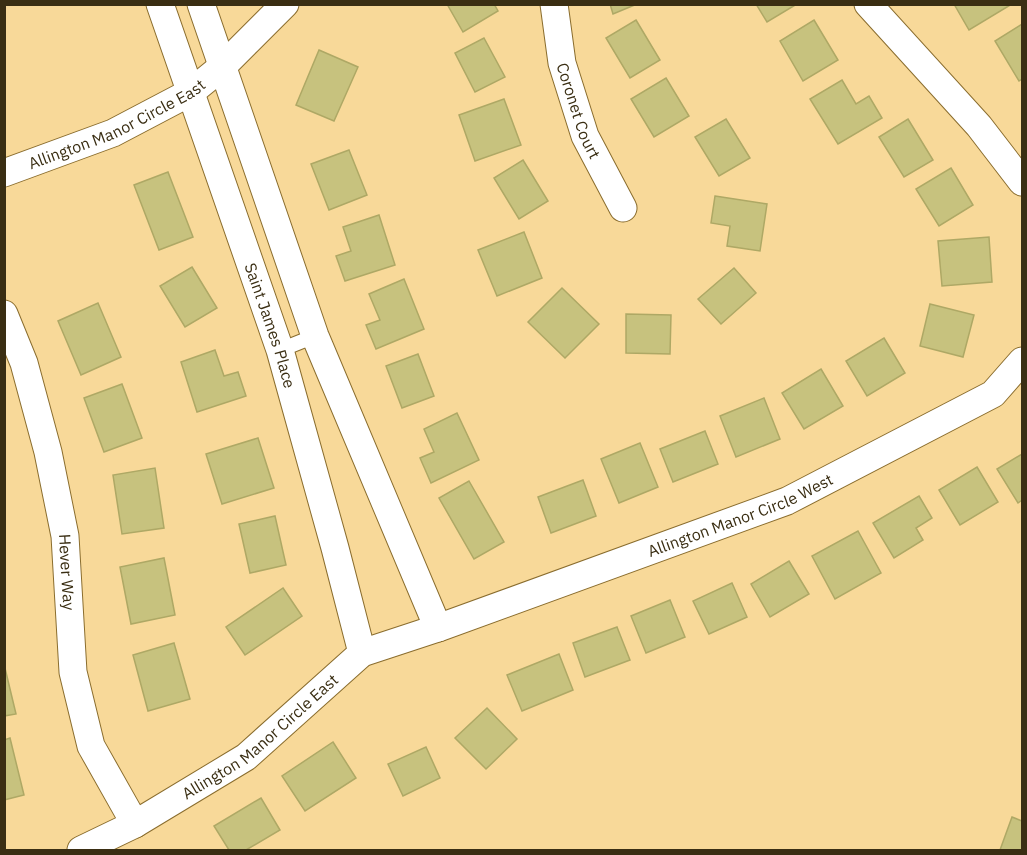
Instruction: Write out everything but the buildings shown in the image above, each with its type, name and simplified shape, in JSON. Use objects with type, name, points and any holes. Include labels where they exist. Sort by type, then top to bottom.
[{"type":"street","name":"Saint James Place","points":[[160,4],[280,350],[362,653]]},
{"type":"street","points":[[201,4],[315,336],[438,628]]},
{"type":"street","points":[[223,66],[285,4]]},
{"type":"street","name":"Coronet Court","points":[[554,4],[562,63],[585,136],[623,208]]},
{"type":"street","points":[[868,4],[979,126],[1023,182]]},
{"type":"street","name":"Allington Manor Circle East","points":[[4,173],[113,133],[191,92],[223,66]]},
{"type":"street","name":"Hever Way","points":[[4,314],[24,363],[48,452],[64,536],[73,672],[91,746],[135,824]]},
{"type":"street","name":"Allington Manor Circle West","points":[[438,628],[788,501],[993,394],[1018,373]]},
{"type":"street","name":"Allington Manor Circle East","points":[[81,850],[135,824],[246,757],[362,653],[438,628]]},
{"type":"lane","points":[[280,350],[315,336]]}]
